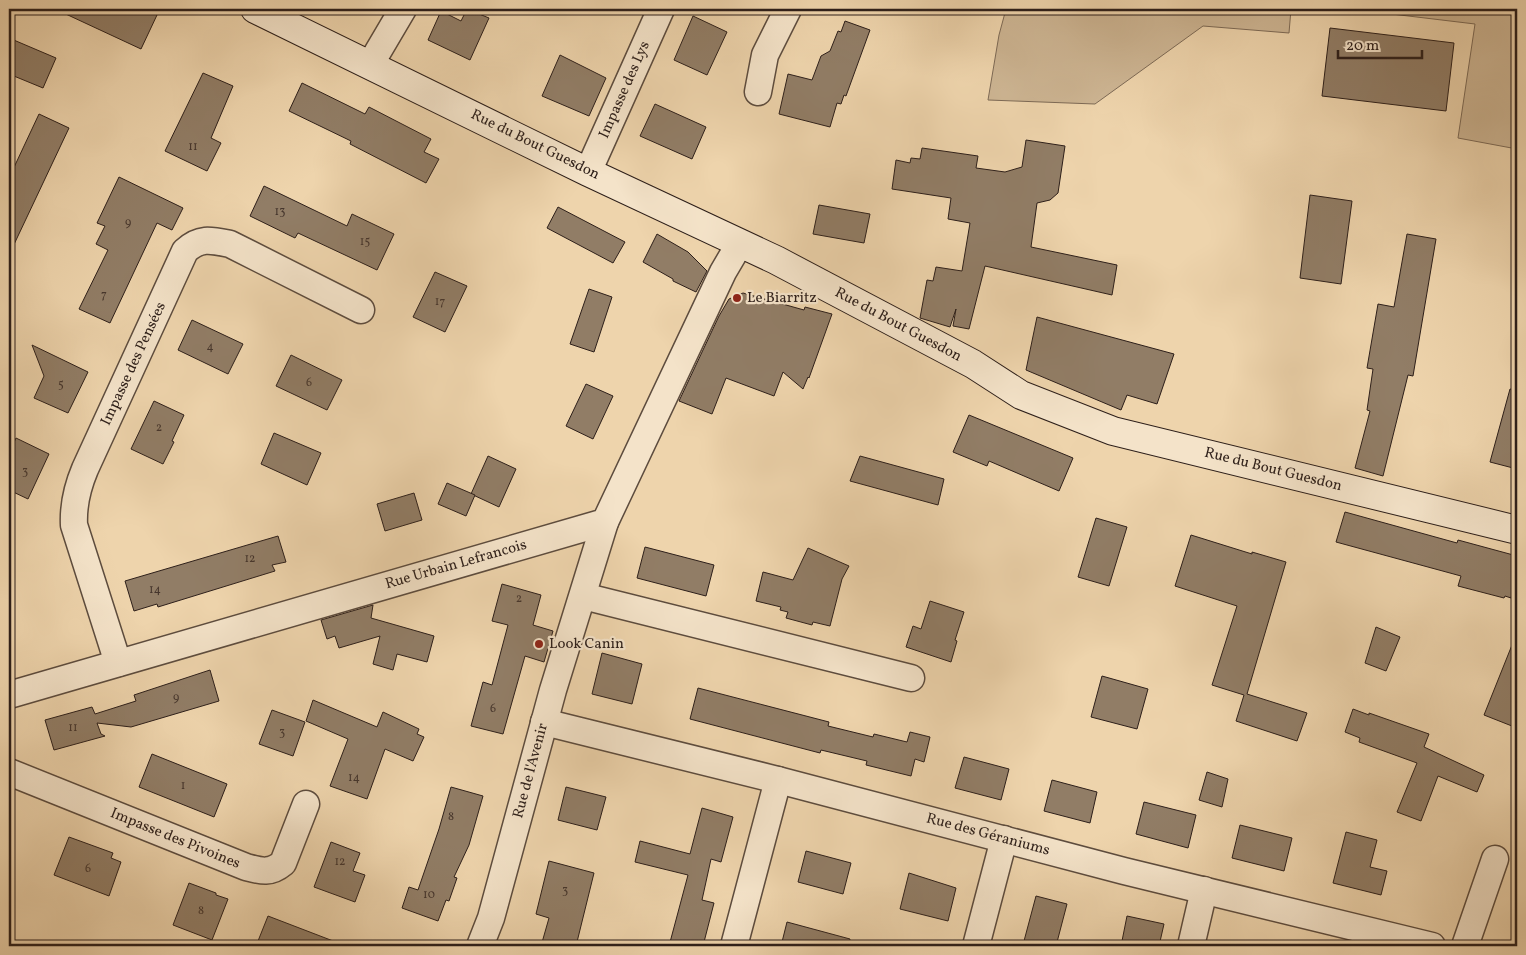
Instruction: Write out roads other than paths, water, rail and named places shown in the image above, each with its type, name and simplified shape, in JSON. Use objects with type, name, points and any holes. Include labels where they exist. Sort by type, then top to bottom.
[{"type":"street","name":"Rue du Bout Guesdon","points":[[256,9],[588,172],[740,243],[972,364],[1021,395],[1113,431],[1517,530]]},
{"type":"street","points":[[370,65],[403,9]]},
{"type":"street","name":"Impasse des Lys","points":[[588,172],[661,9]]},
{"type":"street","points":[[758,92],[765,55],[788,9]]},
{"type":"street","name":"Impasse des Pensées","points":[[118,663],[74,526],[77,488],[185,251],[193,243],[200,241],[212,240],[230,244],[361,310]]},
{"type":"street","points":[[605,522],[723,272],[740,243]]},
{"type":"street","name":"Rue de l'Avenir","points":[[480,946],[491,918],[544,722],[605,522]]},
{"type":"street","name":"Rue Urbain Lefrancois","points":[[9,695],[605,522]]},
{"type":"street","points":[[582,596],[911,678]]},
{"type":"street","name":"Rue des Géraniums","points":[[544,722],[1432,946]]},
{"type":"street","name":"Impasse des Pivoines","points":[[9,772],[246,867],[262,871],[276,869],[283,864],[306,804]]},
{"type":"street","points":[[734,946],[778,780]]},
{"type":"street","points":[[976,946],[1004,839]]},
{"type":"street","points":[[1465,946],[1495,858]]},
{"type":"street","points":[[1191,946],[1204,890]]},
{"type":"place","name":"Le Biarritz","points":[[737,298]]},
{"type":"place","name":"Look Canin","points":[[539,644]]}]
